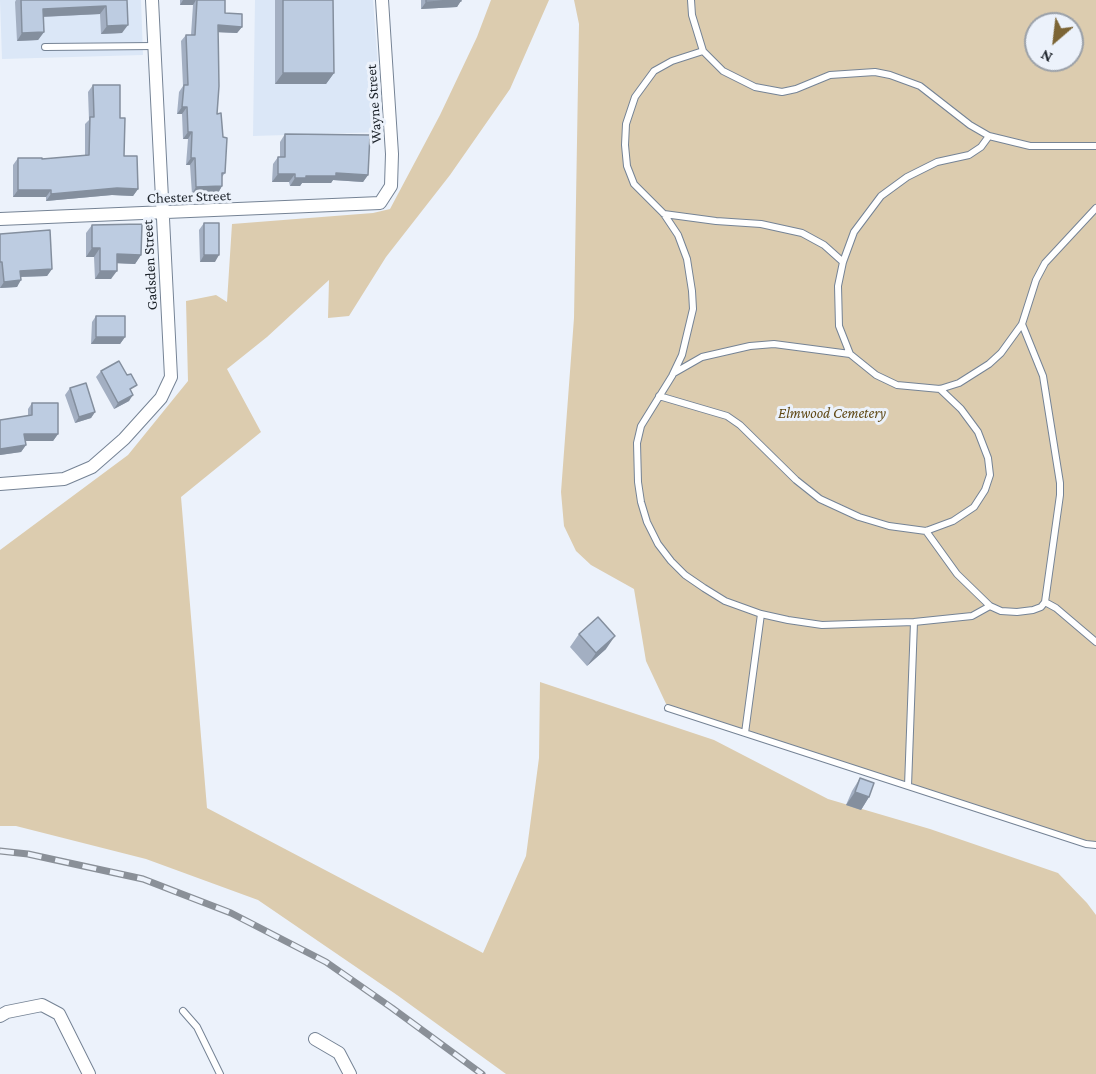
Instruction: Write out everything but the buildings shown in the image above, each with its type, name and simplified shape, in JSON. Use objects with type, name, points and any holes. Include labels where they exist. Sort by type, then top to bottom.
[{"type":"street","name":"Gadsden Street","points":[[0,484],[64,479],[92,468],[124,439],[161,398],[171,376],[152,0]]},
{"type":"street","name":"Wayne Street","points":[[380,204],[391,186],[392,154],[382,0]]},
{"type":"street","name":"Chester Street","points":[[0,219],[380,204]]},
{"type":"street","points":[[0,1016],[7,1012],[42,1005],[59,1014],[89,1074]]},
{"type":"street","points":[[315,1039],[339,1053],[350,1074]]},
{"type":"lane","points":[[691,0],[692,15],[703,51],[723,70],[755,87],[783,92],[830,75],[875,72],[903,78],[920,86],[970,125],[989,136],[1030,146],[1096,146]]},
{"type":"lane","points":[[45,47],[154,46]]},
{"type":"lane","points":[[703,51],[672,61],[654,71],[635,97],[628,112],[625,145],[627,166],[634,184],[664,214],[678,235],[687,259],[692,291],[693,309],[682,355],[641,426],[637,443],[641,502],[647,522],[658,544],[685,575],[725,601],[761,614],[822,625],[914,622],[972,616],[990,606]]},
{"type":"lane","points":[[850,354],[839,326],[837,312],[838,286],[843,262],[854,232],[881,196],[907,177],[937,162],[969,155],[981,147],[989,136]]},
{"type":"lane","points":[[673,373],[702,357],[750,346],[786,345],[850,354],[886,381],[925,389],[940,389],[959,382],[989,364],[1001,353],[1022,324],[1036,280],[1045,263],[1096,208]]},
{"type":"lane","points":[[664,214],[761,224],[802,233],[824,245],[843,262]]},
{"type":"lane","points":[[926,531],[957,574],[990,606],[1001,611],[1017,612],[1041,608],[1045,602],[1060,483],[1043,376],[1022,324]]},
{"type":"lane","points":[[659,396],[727,416],[740,425],[796,480],[820,499],[859,517],[926,531],[953,521],[974,507],[985,490],[990,475],[988,458],[978,432],[961,409],[940,389]]},
{"type":"lane","points":[[1045,602],[1056,608],[1096,642]]},
{"type":"lane","points":[[745,733],[761,614]]},
{"type":"lane","points":[[908,786],[914,622]]},
{"type":"lane","points":[[668,708],[1086,844],[1096,845]]},
{"type":"lane","points":[[183,1011],[197,1027],[220,1074]]},
{"type":"shaded area","points":[[0,0],[141,0],[143,55],[2,59]]},
{"type":"shaded area","points":[[255,0],[373,0],[383,132],[253,136]]},
{"type":"green space","points":[[491,0],[549,0],[510,89],[450,175],[386,257],[349,316],[328,318],[329,280],[267,337],[227,369],[261,432],[181,497],[207,808],[483,953],[526,856],[539,758],[540,682],[714,740],[828,799],[930,829],[1058,873],[1096,915],[1096,1074],[506,1074],[397,995],[258,900],[146,859],[16,826],[0,826],[0,550],[128,455],[188,381],[186,301],[216,295],[227,302],[232,224],[373,213],[390,209],[440,115],[477,37]]},
{"type":"green space","name":"Elmwood Cemetery","points":[[574,0],[1096,0],[1096,845],[668,708],[646,661],[634,589],[591,565],[576,551],[564,526],[561,492],[574,318],[579,24]]},
{"type":"railway","points":[[0,851],[28,854],[143,879],[231,913],[326,962],[482,1074]]}]
